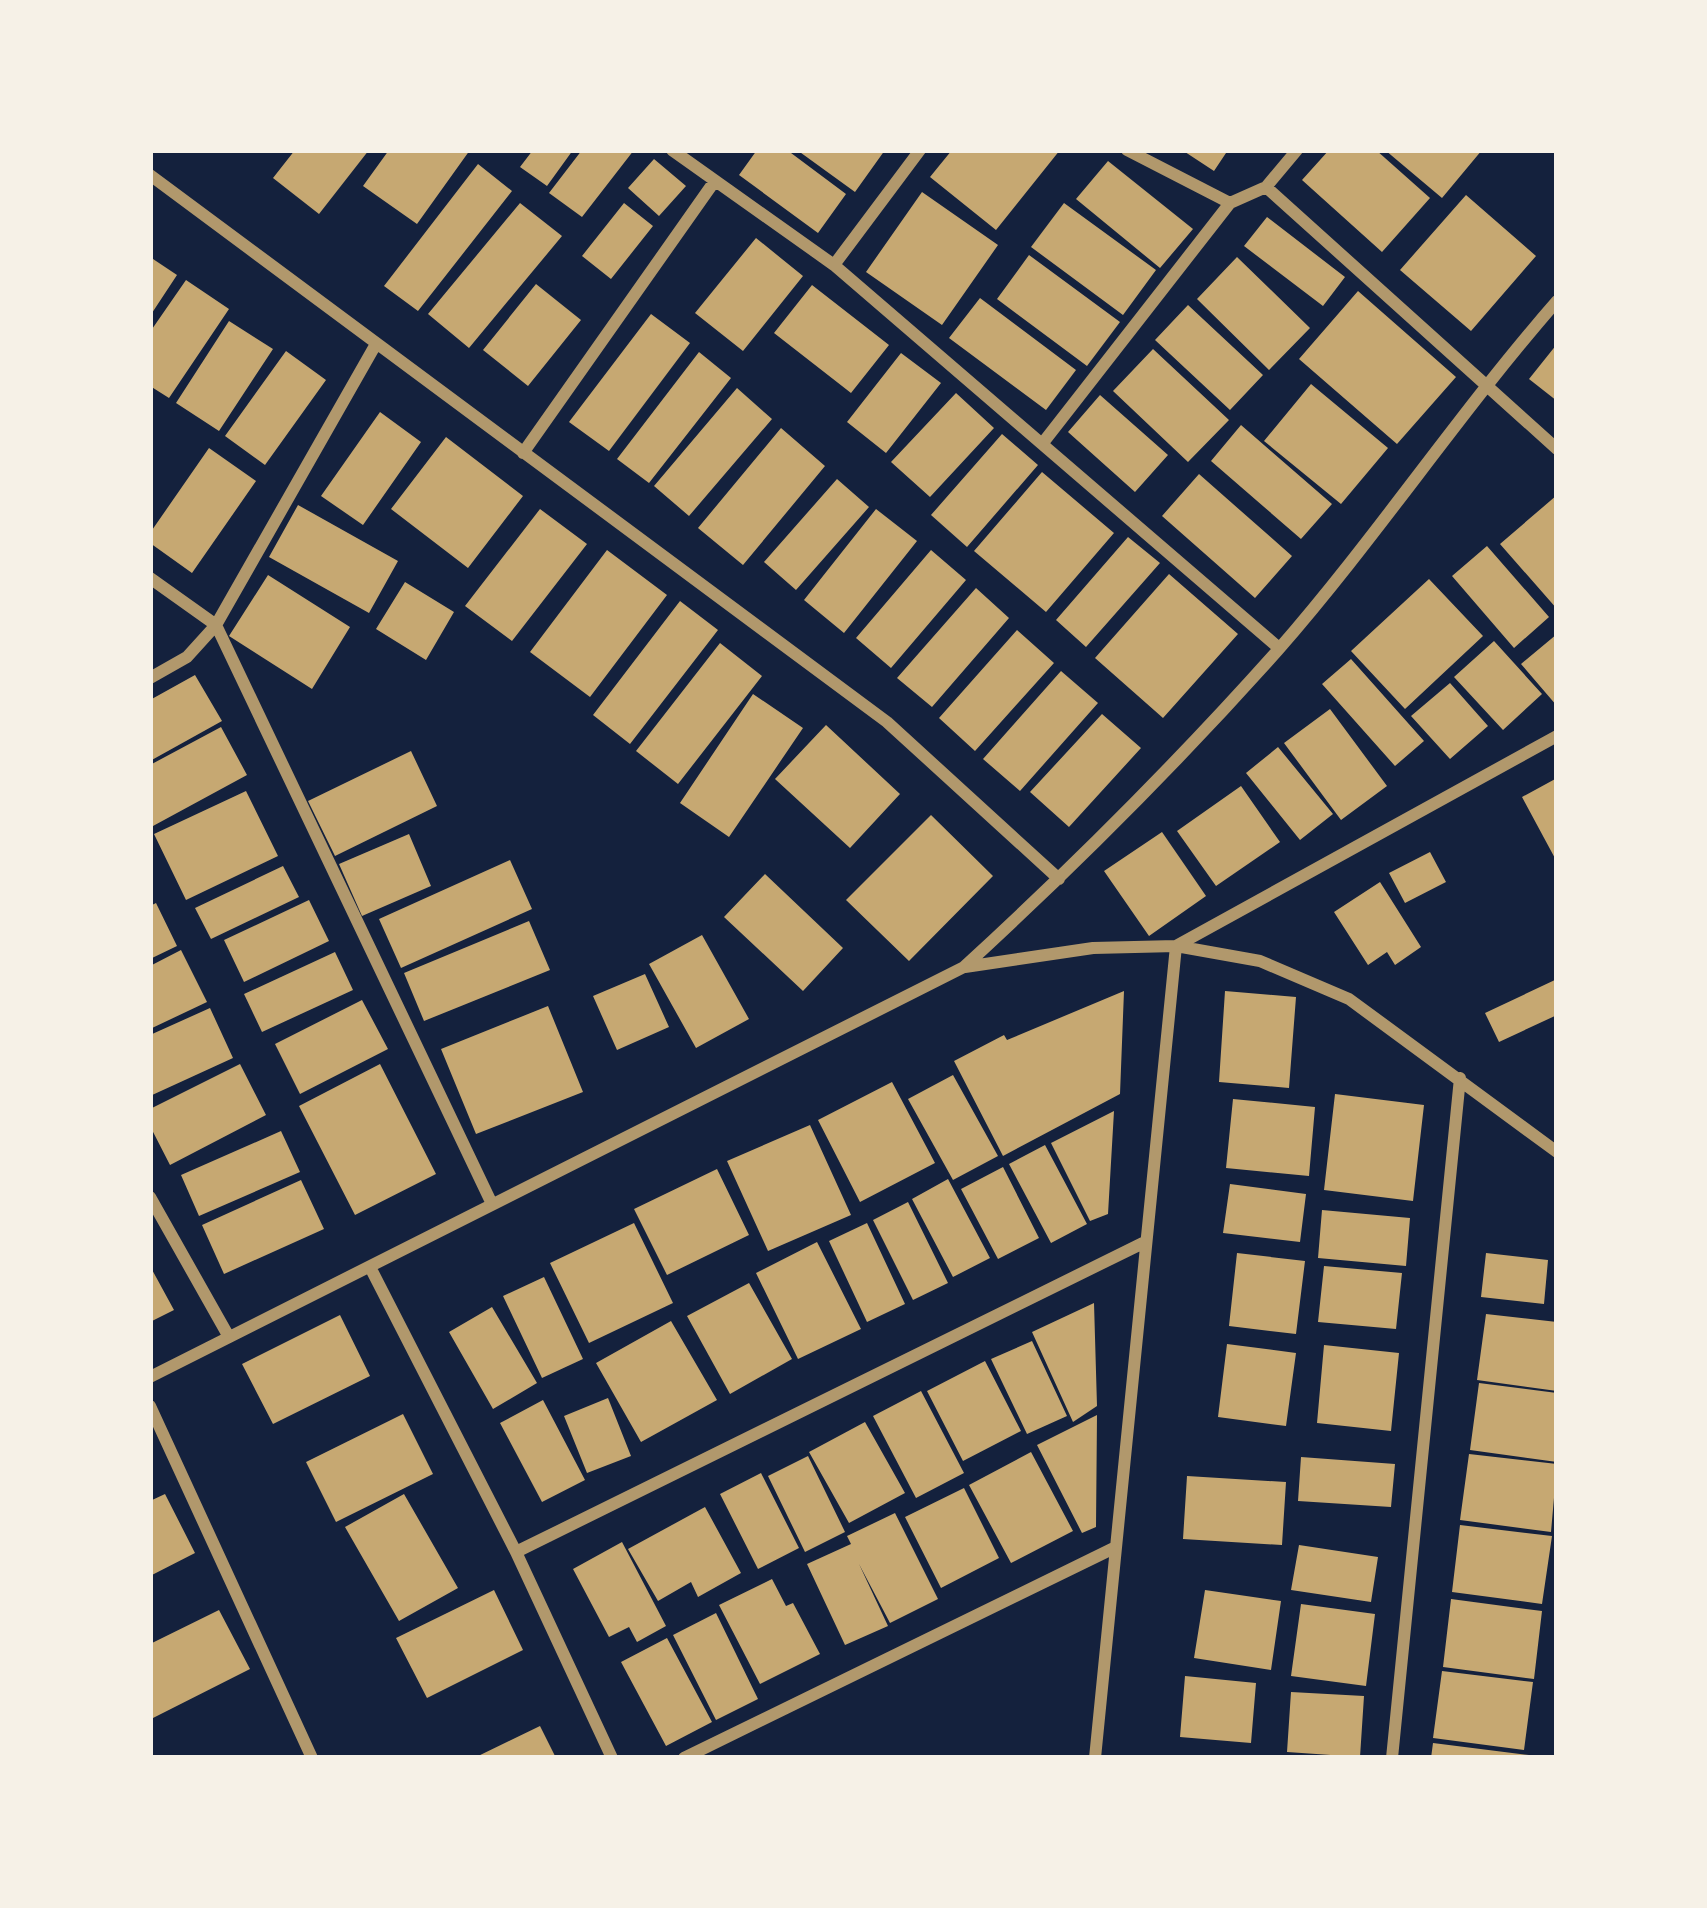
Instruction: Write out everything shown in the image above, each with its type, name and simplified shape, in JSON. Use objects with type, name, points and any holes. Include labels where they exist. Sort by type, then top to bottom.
[{"type":"street","points":[[672,150],[834,265],[1279,648]]},
{"type":"street","points":[[834,265],[920,150]]},
{"type":"street","points":[[1127,150],[1231,203]]},
{"type":"street","points":[[1042,444],[1231,203],[1266,187],[1297,150]]},
{"type":"street","points":[[150,176],[887,722],[1059,879]]},
{"type":"street","points":[[523,453],[713,182]]},
{"type":"street","points":[[1266,187],[1557,449]]},
{"type":"street","points":[[150,1377],[964,967],[1059,879],[1279,648],[1484,385],[1557,301]]},
{"type":"street","points":[[150,678],[188,658],[216,625],[376,344]]},
{"type":"street","points":[[150,578],[216,625],[492,1204]]},
{"type":"street","points":[[1176,946],[1557,736]]},
{"type":"street","points":[[964,967],[1093,948],[1176,946],[1260,961],[1348,999],[1557,1151]]},
{"type":"street","points":[[1095,1758],[1176,946]]},
{"type":"street","points":[[1392,1758],[1460,1078]]},
{"type":"street","points":[[150,1197],[229,1337]]},
{"type":"street","points":[[516,1552],[1143,1243]]},
{"type":"street","points":[[370,1267],[516,1552],[613,1758]]},
{"type":"street","points":[[150,1406],[312,1758]]},
{"type":"street","points":[[684,1758],[1116,1547]]},
{"type":"building","points":[[295,150],[369,150],[319,214],[273,178]]},
{"type":"building","points":[[389,150],[470,150],[417,224],[363,186]]},
{"type":"building","points":[[533,150],[573,150],[547,186],[520,167]]},
{"type":"building","points":[[582,150],[634,150],[582,217],[549,193]]},
{"type":"building","points":[[757,150],[787,150],[846,194],[818,233],[739,175]]},
{"type":"building","points":[[797,150],[885,150],[855,192]]},
{"type":"building","points":[[952,150],[1060,150],[996,230],[930,177]]},
{"type":"building","points":[[1182,150],[1228,150],[1214,171]]},
{"type":"building","points":[[1329,150],[1376,150],[1430,198],[1382,252],[1302,180]]},
{"type":"building","points":[[1385,150],[1482,150],[1442,198]]},
{"type":"building","points":[[654,159],[686,186],[659,216],[628,188]]},
{"type":"building","points":[[1108,161],[1193,229],[1160,268],[1076,199]]},
{"type":"building","points":[[478,164],[512,191],[418,311],[384,286]]},
{"type":"building","points":[[922,192],[998,245],[942,325],[866,272]]},
{"type":"building","points":[[1466,195],[1536,256],[1471,331],[1400,270]]},
{"type":"building","points":[[520,203],[562,236],[469,348],[428,314]]},
{"type":"building","points":[[624,203],[653,226],[611,279],[582,256]]},
{"type":"building","points":[[1064,203],[1156,270],[1123,315],[1031,247]]},
{"type":"building","points":[[1267,217],[1345,277],[1323,306],[1244,246]]},
{"type":"building","points":[[756,238],[803,276],[743,351],[695,313]]},
{"type":"building","points":[[1029,255],[1120,322],[1087,366],[997,299]]},
{"type":"building","points":[[150,257],[177,275],[150,316]]},
{"type":"building","points":[[1237,257],[1310,328],[1269,370],[1197,299]]},
{"type":"building","points":[[186,280],[229,309],[169,398],[150,386],[150,332]]},
{"type":"building","points":[[536,284],[581,320],[528,386],[483,350]]},
{"type":"building","points":[[812,285],[889,345],[851,393],[774,333]]},
{"type":"building","points":[[1358,291],[1456,377],[1397,444],[1299,359]]},
{"type":"building","points":[[980,298],[1076,370],[1046,410],[949,338]]},
{"type":"building","points":[[1188,305],[1263,375],[1230,410],[1155,340]]},
{"type":"building","points":[[651,314],[690,343],[609,451],[569,422]]},
{"type":"building","points":[[229,321],[273,349],[219,431],[176,403]]},
{"type":"building","points":[[1557,344],[1557,401],[1529,379]]},
{"type":"building","points":[[1153,349],[1229,420],[1188,462],[1113,391]]},
{"type":"building","points":[[286,351],[326,380],[265,465],[225,436]]},
{"type":"building","points":[[699,352],[731,378],[649,483],[617,459]]},
{"type":"building","points":[[901,353],[941,383],[886,453],[847,422]]},
{"type":"building","points":[[1311,384],[1388,448],[1341,504],[1264,441]]},
{"type":"building","points":[[737,388],[772,419],[689,516],[654,486]]},
{"type":"building","points":[[956,393],[994,428],[930,497],[891,462]]},
{"type":"building","points":[[1100,395],[1168,455],[1135,492],[1068,432]]},
{"type":"building","points":[[380,412],[421,442],[363,525],[321,496]]},
{"type":"building","points":[[1241,425],[1332,504],[1301,539],[1211,461]]},
{"type":"building","points":[[781,428],[825,466],[743,565],[698,528]]},
{"type":"building","points":[[1002,434],[1038,465],[967,547],[931,515]]},
{"type":"building","points":[[446,437],[523,496],[468,568],[391,509]]},
{"type":"building","points":[[209,448],[256,481],[192,573],[150,543],[150,533]]},
{"type":"building","points":[[1042,472],[1114,533],[1046,612],[974,551]]},
{"type":"building","points":[[1199,474],[1292,556],[1255,598],[1162,516]]},
{"type":"building","points":[[837,479],[869,507],[796,590],[764,562]]},
{"type":"building","points":[[1557,495],[1557,609],[1500,544]]},
{"type":"building","points":[[298,505],[398,561],[369,613],[269,557]]},
{"type":"building","points":[[540,509],[587,544],[512,641],[465,606]]},
{"type":"building","points":[[876,509],[917,541],[844,633],[804,600]]},
{"type":"building","points":[[1128,537],[1160,563],[1086,647],[1056,620]]},
{"type":"building","points":[[1487,546],[1549,617],[1514,648],[1452,576]]},
{"type":"building","points":[[607,550],[667,595],[590,697],[530,652]]},
{"type":"building","points":[[931,550],[966,580],[891,668],[856,638]]},
{"type":"building","points":[[1169,574],[1238,634],[1163,718],[1095,658]]},
{"type":"building","points":[[268,575],[350,627],[312,689],[229,636]]},
{"type":"building","points":[[1429,579],[1483,636],[1405,709],[1351,651]]},
{"type":"building","points":[[405,582],[454,612],[426,660],[376,629]]},
{"type":"building","points":[[976,588],[1009,618],[932,707],[897,678]]},
{"type":"building","points":[[680,601],[718,630],[630,744],[593,715]]},
{"type":"building","points":[[1017,630],[1054,663],[975,751],[939,718]]},
{"type":"building","points":[[1557,634],[1557,706],[1521,664]]},
{"type":"building","points":[[1494,641],[1542,694],[1503,730],[1454,677]]},
{"type":"building","points":[[720,643],[762,676],[678,784],[636,751]]},
{"type":"building","points":[[1351,659],[1424,741],[1395,766],[1322,684]]},
{"type":"building","points":[[1061,671],[1098,703],[1020,791],[983,759]]},
{"type":"building","points":[[195,675],[222,721],[150,761],[150,700]]},
{"type":"building","points":[[1450,683],[1488,726],[1450,759],[1411,716]]},
{"type":"building","points":[[753,694],[803,728],[729,837],[680,803]]},
{"type":"building","points":[[1330,709],[1387,786],[1341,820],[1284,743]]},
{"type":"building","points":[[1102,714],[1141,748],[1069,827],[1030,792]]},
{"type":"building","points":[[826,725],[900,794],[850,848],[775,779]]},
{"type":"building","points":[[221,727],[247,775],[153,826],[150,765]]},
{"type":"building","points":[[1278,747],[1333,814],[1300,840],[1246,773]]},
{"type":"building","points":[[411,751],[437,806],[335,856],[308,801]]},
{"type":"building","points":[[1557,778],[1557,862],[1522,797]]},
{"type":"building","points":[[1241,786],[1280,842],[1216,886],[1177,831]]},
{"type":"building","points":[[246,791],[278,856],[186,900],[154,834]]},
{"type":"building","points":[[931,815],[993,876],[909,961],[846,900]]},
{"type":"building","points":[[1162,832],[1206,896],[1149,936],[1104,871]]},
{"type":"building","points":[[409,834],[431,886],[362,916],[339,864]]},
{"type":"building","points":[[1430,852],[1446,882],[1405,903],[1389,873]]},
{"type":"building","points":[[510,860],[532,909],[401,968],[379,919]]},
{"type":"building","points":[[283,866],[299,897],[211,939],[195,908]]},
{"type":"building","points":[[765,874],[843,948],[803,991],[724,917]]},
{"type":"building","points":[[1380,882],[1421,947],[1395,965],[1387,952],[1368,965],[1334,912]]},
{"type":"building","points":[[309,900],[329,941],[244,982],[224,940]]},
{"type":"building","points":[[156,903],[177,946],[150,959],[150,906]]},
{"type":"building","points":[[529,921],[550,970],[424,1021],[404,973]]},
{"type":"building","points":[[702,935],[749,1019],[696,1048],[649,964]]},
{"type":"building","points":[[181,950],[207,1002],[150,1029],[150,966]]},
{"type":"building","points":[[335,952],[353,990],[262,1032],[244,994]]},
{"type":"building","points":[[645,974],[669,1027],[617,1050],[593,996]]},
{"type":"building","points":[[1557,979],[1557,1015],[1499,1042],[1485,1013]]},
{"type":"building","points":[[1124,991],[1120,1094],[1003,1156],[954,1061],[1004,1035],[1007,1040]]},
{"type":"building","points":[[1225,991],[1296,997],[1289,1088],[1219,1082]]},
{"type":"building","points":[[362,1000],[388,1049],[300,1094],[275,1044]]},
{"type":"building","points":[[548,1006],[583,1092],[476,1134],[441,1049]]},
{"type":"building","points":[[210,1008],[233,1058],[150,1096],[150,1035]]},
{"type":"building","points":[[240,1064],[266,1115],[170,1165],[150,1126],[150,1109]]},
{"type":"building","points":[[380,1064],[436,1174],[355,1215],[299,1106]]},
{"type":"building","points":[[953,1075],[998,1156],[953,1180],[908,1099]]},
{"type":"building","points":[[892,1082],[935,1163],[860,1202],[818,1120]]},
{"type":"building","points":[[1335,1094],[1424,1105],[1413,1201],[1324,1190]]},
{"type":"building","points":[[1233,1099],[1315,1107],[1309,1176],[1226,1168]]},
{"type":"building","points":[[1114,1111],[1108,1214],[1090,1221],[1051,1143]]},
{"type":"building","points":[[810,1125],[851,1215],[768,1251],[727,1161]]},
{"type":"building","points":[[281,1131],[300,1172],[199,1216],[181,1175]]},
{"type":"building","points":[[1045,1145],[1087,1224],[1051,1243],[1009,1164]]},
{"type":"building","points":[[1003,1167],[1039,1238],[998,1259],[961,1189]]},
{"type":"building","points":[[717,1169],[749,1235],[667,1275],[634,1209]]},
{"type":"building","points":[[948,1179],[990,1258],[953,1277],[912,1199]]},
{"type":"building","points":[[301,1180],[324,1229],[224,1274],[202,1225]]},
{"type":"building","points":[[1230,1184],[1306,1194],[1300,1242],[1223,1233]]},
{"type":"building","points":[[908,1202],[948,1283],[913,1300],[873,1220]]},
{"type":"building","points":[[1322,1210],[1410,1218],[1406,1266],[1318,1258]]},
{"type":"building","points":[[634,1223],[673,1303],[589,1343],[550,1263]]},
{"type":"building","points":[[867,1223],[905,1304],[867,1322],[829,1241]]},
{"type":"building","points":[[817,1242],[861,1329],[798,1359],[756,1273]]},
{"type":"building","points":[[1237,1253],[1305,1261],[1296,1334],[1229,1326]]},
{"type":"building","points":[[1486,1253],[1548,1260],[1544,1304],[1481,1297]]},
{"type":"building","points":[[150,1266],[174,1310],[150,1322]]},
{"type":"building","points":[[1324,1266],[1402,1273],[1396,1329],[1318,1322]]},
{"type":"building","points":[[544,1277],[583,1359],[542,1378],[503,1296]]},
{"type":"building","points":[[749,1283],[792,1359],[730,1394],[687,1316]]},
{"type":"building","points":[[1094,1303],[1097,1406],[1073,1422],[1032,1332]]},
{"type":"building","points":[[492,1307],[537,1383],[493,1409],[449,1332]]},
{"type":"building","points":[[1486,1314],[1557,1322],[1557,1391],[1477,1380]]},
{"type":"building","points":[[340,1315],[370,1376],[273,1424],[242,1364]]},
{"type":"building","points":[[671,1321],[717,1400],[641,1442],[596,1363]]},
{"type":"building","points":[[1032,1341],[1067,1416],[1027,1434],[991,1359]]},
{"type":"building","points":[[1227,1344],[1296,1353],[1286,1426],[1218,1417]]},
{"type":"building","points":[[1324,1345],[1399,1353],[1391,1431],[1317,1423]]},
{"type":"building","points":[[985,1361],[1021,1431],[963,1461],[927,1391]]},
{"type":"building","points":[[1479,1383],[1557,1393],[1557,1462],[1470,1450]]},
{"type":"building","points":[[921,1391],[964,1473],[916,1498],[873,1416]]},
{"type":"building","points":[[608,1398],[631,1456],[587,1473],[564,1416]]},
{"type":"building","points":[[543,1400],[585,1480],[542,1502],[500,1423]]},
{"type":"building","points":[[403,1414],[433,1474],[336,1522],[306,1462]]},
{"type":"building","points":[[1097,1415],[1096,1527],[1082,1533],[1037,1445]]},
{"type":"building","points":[[865,1422],[905,1493],[849,1523],[809,1452]]},
{"type":"building","points":[[1031,1452],[1073,1531],[1011,1563],[969,1485]]},
{"type":"building","points":[[1469,1454],[1557,1464],[1551,1532],[1460,1520]]},
{"type":"building","points":[[808,1456],[845,1532],[805,1552],[768,1476]]},
{"type":"building","points":[[1301,1457],[1395,1464],[1391,1507],[1298,1501]]},
{"type":"building","points":[[761,1473],[799,1548],[758,1569],[720,1494]]},
{"type":"building","points":[[1187,1476],[1286,1482],[1282,1545],[1183,1539]]},
{"type":"building","points":[[964,1488],[999,1558],[941,1588],[905,1517]]},
{"type":"building","points":[[165,1494],[195,1553],[150,1576],[150,1501]]},
{"type":"building","points":[[404,1494],[458,1588],[399,1621],[345,1527]]},
{"type":"building","points":[[705,1507],[741,1573],[698,1597],[691,1582],[658,1601],[628,1549]]},
{"type":"building","points":[[895,1513],[938,1599],[890,1623],[859,1564],[888,1626],[845,1645],[807,1564],[851,1544],[847,1536]]},
{"type":"building","points":[[1460,1525],[1552,1536],[1542,1604],[1452,1592]]},
{"type":"building","points":[[622,1542],[666,1626],[637,1642],[629,1627],[609,1637],[573,1569]]},
{"type":"building","points":[[1299,1545],[1378,1557],[1371,1602],[1291,1590]]},
{"type":"building","points":[[772,1579],[786,1606],[793,1603],[820,1654],[760,1684],[719,1605]]},
{"type":"building","points":[[494,1590],[523,1650],[427,1698],[396,1638]]},
{"type":"building","points":[[1205,1590],[1281,1601],[1271,1670],[1194,1658]]},
{"type":"building","points":[[1451,1599],[1542,1611],[1534,1679],[1443,1667]]},
{"type":"building","points":[[1301,1604],[1375,1614],[1366,1686],[1291,1676]]},
{"type":"building","points":[[219,1610],[250,1669],[153,1718],[150,1644]]},
{"type":"building","points":[[716,1613],[758,1699],[716,1720],[673,1635]]},
{"type":"building","points":[[667,1638],[712,1722],[666,1746],[621,1662]]},
{"type":"building","points":[[1442,1671],[1533,1682],[1524,1750],[1433,1738]]},
{"type":"building","points":[[1185,1676],[1256,1683],[1251,1743],[1180,1737]]},
{"type":"building","points":[[1291,1692],[1364,1696],[1360,1757],[1287,1752]]},
{"type":"building","points":[[540,1726],[556,1758],[474,1758]]},
{"type":"building","points":[[1433,1743],[1529,1755],[1431,1758]]}]
